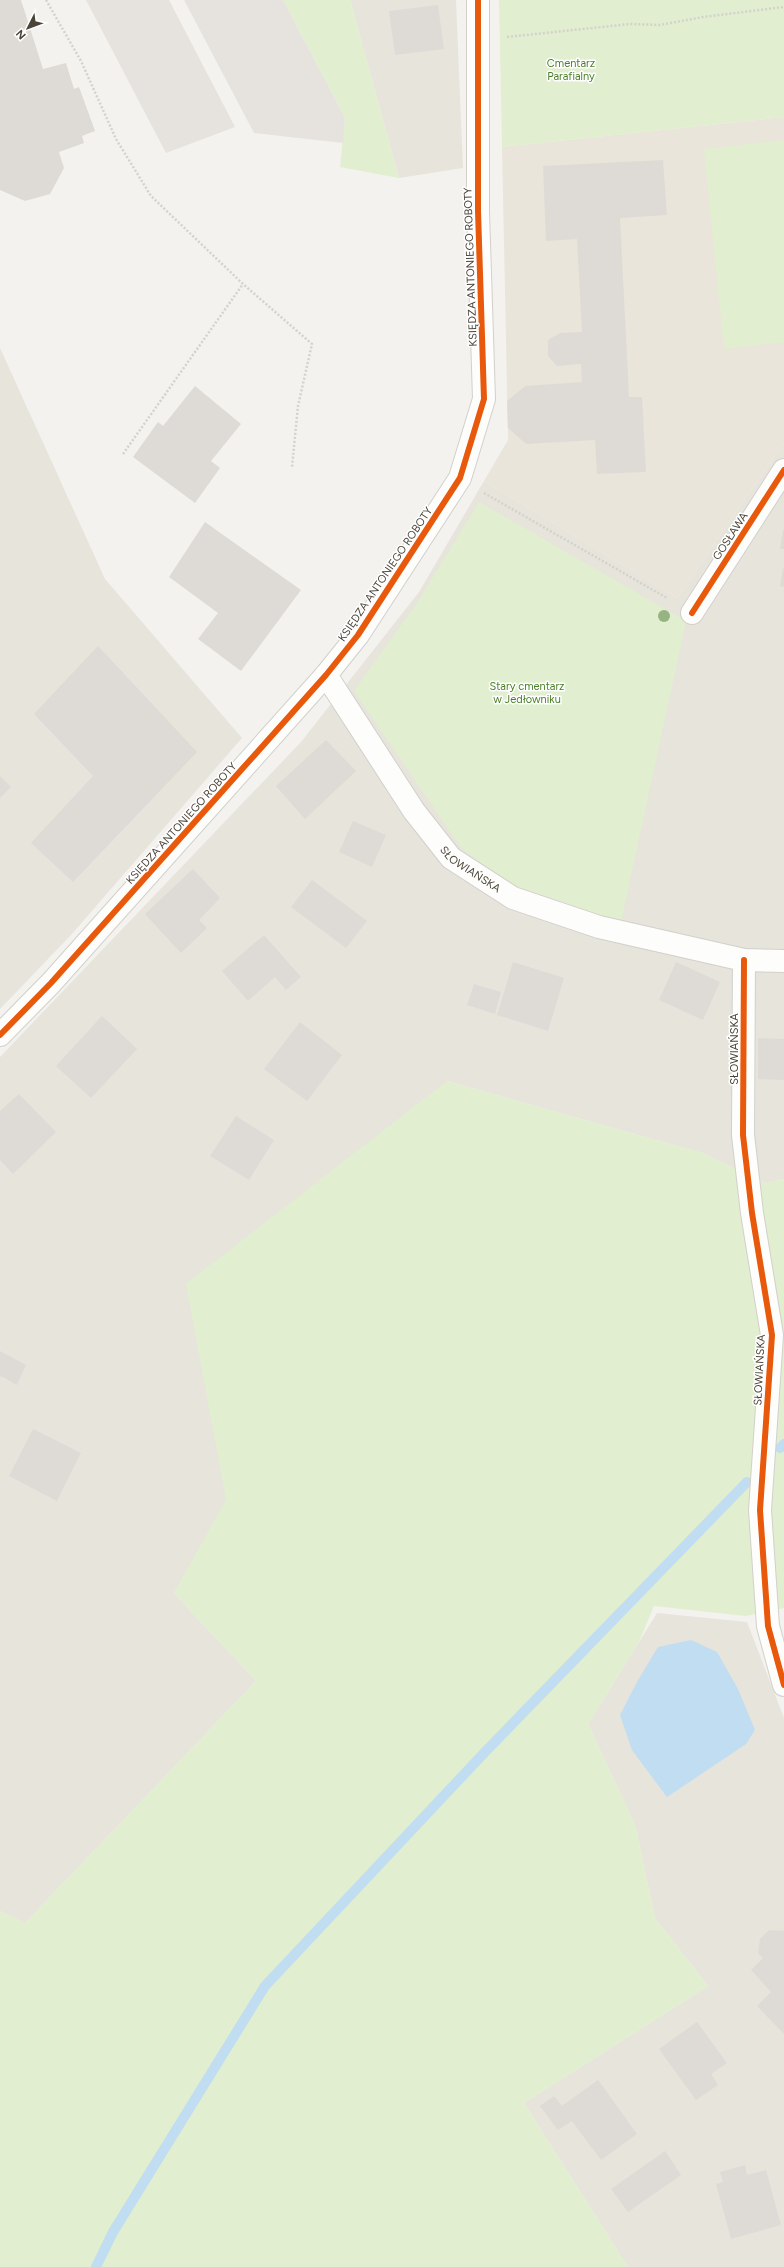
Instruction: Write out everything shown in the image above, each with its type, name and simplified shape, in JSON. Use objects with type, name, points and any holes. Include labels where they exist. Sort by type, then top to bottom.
[{"type":"street","name":"KSIĘDZA ANTONIEGO ROBOTY","points":[[0,1035],[51,983],[326,675],[358,635],[460,478],[484,399],[478,211],[478,0]]},
{"type":"street","name":"GOSŁAWA","points":[[692,613],[784,470]]},
{"type":"street","name":"SŁOWIAŃSKA","points":[[326,675],[414,811],[451,858],[513,898],[599,927],[744,960],[784,961]]},
{"type":"street","name":"SŁOWIAŃSKA","points":[[744,960],[743,1135],[752,1213],[772,1336],[760,1510],[768,1626],[784,1685]]},
{"type":"path","points":[[46,0],[81,61],[116,139],[151,196],[242,284],[312,344],[298,406],[292,467]]},
{"type":"path","points":[[507,45],[506,37],[630,24],[660,26],[702,17],[784,7]]},
{"type":"path","points":[[123,454],[242,284]]},
{"type":"path","points":[[460,478],[692,613]]},
{"type":"shaded area","points":[[86,0],[169,0],[235,127],[166,153]]},
{"type":"shaded area","points":[[184,0],[283,0],[345,118],[343,143],[254,133]]},
{"type":"shaded area","points":[[350,0],[456,0],[463,168],[399,178]]},
{"type":"shaded area","points":[[784,117],[784,443],[677,598],[484,481],[508,440],[502,147]]},
{"type":"shaded area","points":[[0,348],[105,579],[242,738],[71,935],[0,1009]]},
{"type":"shaded area","points":[[784,443],[784,1179],[765,1183],[702,1153],[447,1081],[232,1491],[174,1593],[256,1681],[25,1923],[0,1911],[0,1057],[301,742],[419,592],[484,481],[677,598]]},
{"type":"shaded area","points":[[657,1613],[747,1622],[784,1718],[784,2267],[628,2267],[524,2103],[708,1986],[655,1918],[635,1825],[588,1724]]},
{"type":"green space","points":[[283,0],[350,0],[399,178],[340,167],[345,118]]},
{"type":"green space","name":"Cmentarz Parafialny","points":[[499,0],[784,0],[784,117],[502,147]]},
{"type":"green space","points":[[784,140],[784,342],[724,349],[704,149]]},
{"type":"green space","name":"Stary cmentarz w Jedłowniku","points":[[479,502],[686,621],[621,922],[510,884],[462,849],[354,691],[417,603]]},
{"type":"green space","points":[[447,1081],[702,1153],[765,1183],[784,1179],[784,1608],[746,1616],[654,1606],[639,1642],[588,1724],[635,1825],[655,1918],[708,1986],[524,2103],[628,2267],[0,2267],[0,1911],[25,1923],[256,1681],[174,1593],[226,1500],[186,1284]]},
{"type":"water","points":[[691,1640],[717,1652],[738,1689],[755,1730],[746,1744],[667,1797],[632,1750],[620,1715],[637,1682],[658,1647]]},
{"type":"building","points":[[0,0],[21,0],[43,69],[66,63],[74,89],[79,87],[95,131],[82,136],[84,143],[59,152],[64,168],[50,194],[25,201],[0,190]]},
{"type":"building","points":[[438,5],[444,49],[395,55],[389,11]]},
{"type":"building","points":[[663,160],[667,215],[620,218],[629,397],[642,397],[646,472],[597,474],[595,440],[526,444],[508,428],[507,401],[525,386],[582,382],[581,364],[557,366],[548,356],[548,340],[560,333],[582,332],[577,239],[546,241],[543,166]]},
{"type":"building","points":[[195,386],[241,424],[211,461],[220,468],[195,503],[133,457],[158,422],[163,426]]},
{"type":"building","points":[[205,522],[301,590],[241,671],[198,639],[218,613],[169,577]]},
{"type":"building","points":[[783,530],[784,549],[780,549]]},
{"type":"building","points":[[783,568],[784,569],[784,587],[780,586]]},
{"type":"building","points":[[98,646],[197,752],[73,882],[31,843],[93,776],[34,714]]},
{"type":"building","points":[[326,740],[356,771],[305,819],[276,786]]},
{"type":"building","points":[[0,776],[11,787],[0,798]]},
{"type":"building","points":[[353,821],[386,835],[372,867],[339,852]]},
{"type":"building","points":[[193,869],[220,898],[199,920],[207,928],[181,953],[145,914]]},
{"type":"building","points":[[312,880],[367,921],[346,948],[291,907]]},
{"type":"building","points":[[264,935],[301,977],[286,990],[275,977],[248,1001],[222,971]]},
{"type":"building","points":[[513,962],[564,978],[548,1031],[497,1015]]},
{"type":"building","points":[[676,962],[720,982],[703,1020],[659,1000]]},
{"type":"building","points":[[474,984],[501,992],[495,1014],[467,1005]]},
{"type":"building","points":[[102,1016],[137,1049],[91,1098],[56,1066]]},
{"type":"building","points":[[300,1022],[342,1055],[307,1101],[264,1069]]},
{"type":"building","points":[[758,1038],[784,1039],[784,1080],[758,1079]]},
{"type":"building","points":[[19,1094],[56,1132],[13,1174],[0,1160],[0,1111]]},
{"type":"building","points":[[236,1116],[274,1140],[249,1180],[210,1156]]},
{"type":"building","points":[[0,1351],[26,1365],[17,1385],[1,1376],[0,1378]]},
{"type":"building","points":[[33,1429],[81,1453],[57,1501],[9,1476]]},
{"type":"building","points":[[769,1930],[784,1931],[784,2034],[757,2006],[771,1992],[751,1970],[763,1958],[758,1953],[760,1939]]},
{"type":"building","points":[[697,2022],[727,2063],[711,2074],[718,2085],[696,2100],[659,2049]]},
{"type":"building","points":[[598,2080],[637,2134],[601,2160],[572,2121],[558,2130],[540,2106],[554,2096],[562,2106]]},
{"type":"building","points":[[665,2151],[681,2175],[628,2212],[611,2189]]},
{"type":"building","points":[[745,2165],[747,2175],[766,2170],[781,2225],[731,2239],[716,2184],[723,2182],[720,2172]]},
{"type":"waterway","points":[[780,1448],[784,1444]]},
{"type":"waterway","points":[[96,2267],[113,2232],[265,1986],[485,1752],[747,1482]]},
{"type":"cycle path","points":[[0,1035],[51,983],[326,675],[358,635],[460,478],[484,399],[478,211],[478,0]]},
{"type":"cycle path","points":[[692,613],[784,470]]},
{"type":"cycle path","points":[[744,960],[743,1135],[752,1213],[772,1335],[760,1510],[768,1626],[784,1685]]}]
